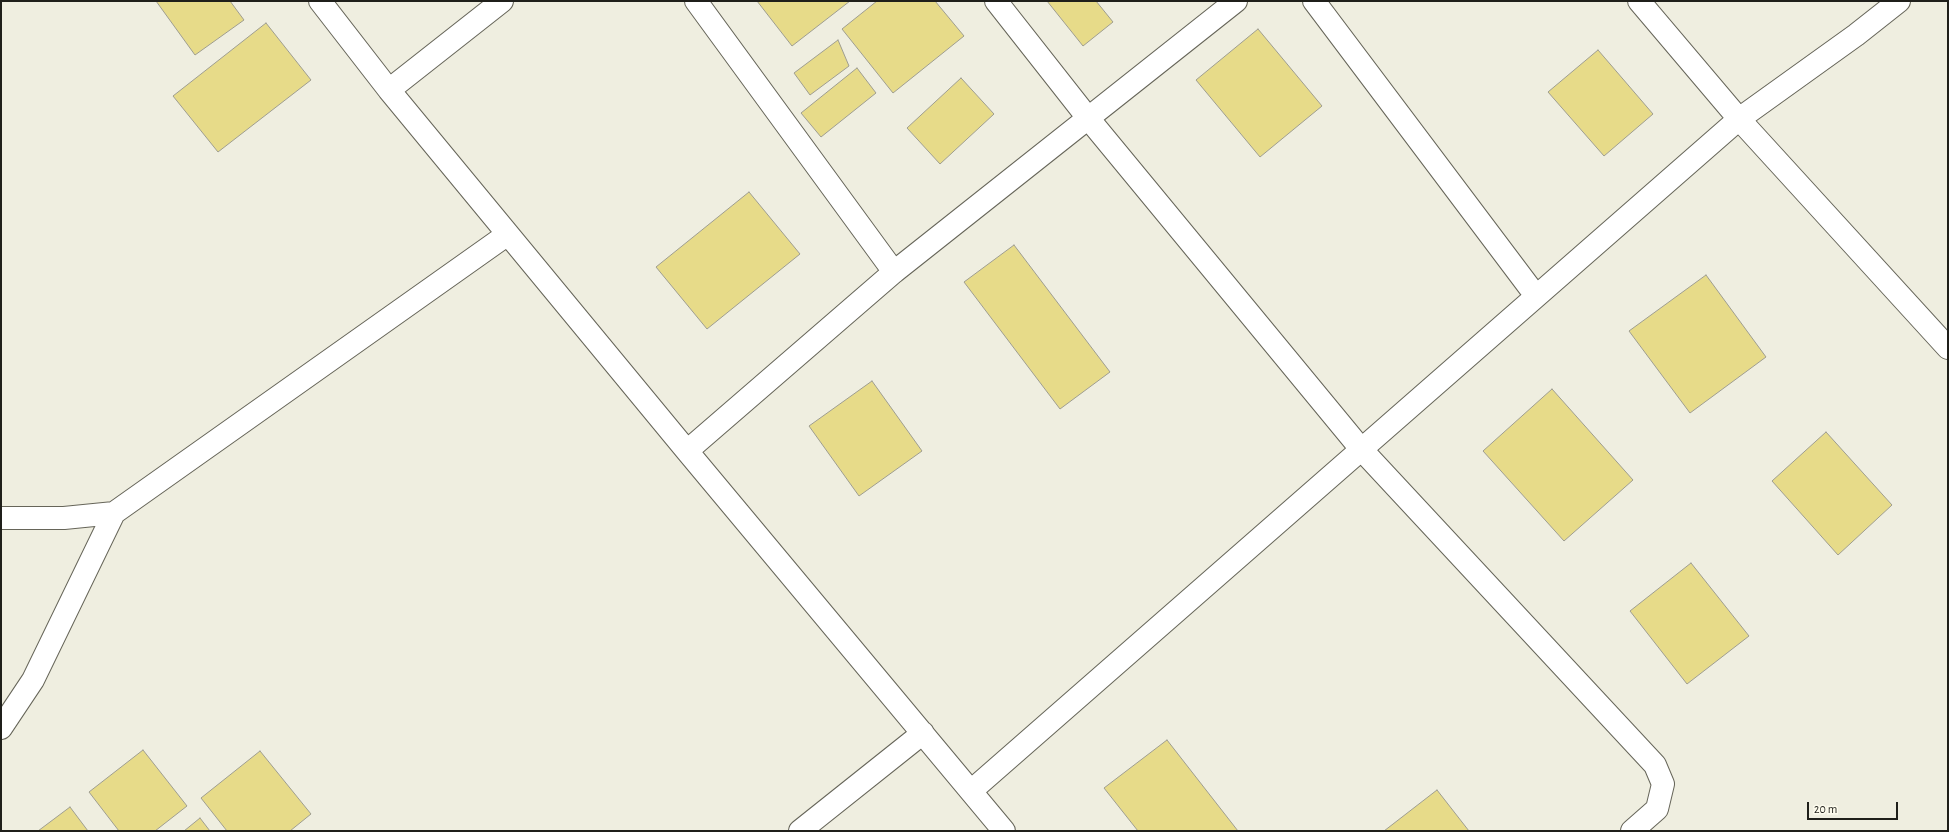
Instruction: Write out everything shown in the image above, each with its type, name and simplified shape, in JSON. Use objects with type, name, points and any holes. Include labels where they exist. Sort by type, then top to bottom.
[{"type":"street","points":[[320,1],[389,90],[687,451],[1004,831]]},
{"type":"street","points":[[389,90],[502,1]]},
{"type":"street","points":[[696,1],[894,272]]},
{"type":"street","points":[[996,1],[1088,118],[1361,449],[1655,765],[1663,784],[1657,809],[1632,831]]},
{"type":"street","points":[[687,451],[894,272],[1236,1]]},
{"type":"street","points":[[1314,1],[1536,296]]},
{"type":"street","points":[[1639,1],[1739,119],[1948,348]]},
{"type":"street","points":[[971,791],[1739,119],[1856,35],[1899,1]]},
{"type":"street","points":[[1,728],[33,680],[114,513],[508,234]]},
{"type":"street","points":[[1,518],[64,518],[114,513]]},
{"type":"street","points":[[800,831],[923,733]]},
{"type":"building","points":[[156,1],[230,1],[244,20],[195,55]]},
{"type":"building","points":[[757,1],[850,1],[792,46]]},
{"type":"building","points":[[877,1],[935,1],[964,36],[893,93],[842,29]]},
{"type":"building","points":[[1047,1],[1096,1],[1113,22],[1083,46]]},
{"type":"building","points":[[266,23],[311,80],[218,152],[173,96]]},
{"type":"building","points":[[1258,29],[1322,106],[1260,157],[1196,80]]},
{"type":"building","points":[[838,40],[849,66],[810,95],[794,73]]},
{"type":"building","points":[[1598,50],[1653,114],[1604,156],[1548,92]]},
{"type":"building","points":[[857,68],[876,93],[821,137],[801,113]]},
{"type":"building","points":[[961,78],[994,114],[940,164],[907,128]]},
{"type":"building","points":[[749,192],[800,254],[707,329],[656,267]]},
{"type":"building","points":[[1014,245],[1110,372],[1060,409],[964,282]]},
{"type":"building","points":[[1706,275],[1766,357],[1690,413],[1629,331]]},
{"type":"building","points":[[872,381],[922,451],[859,496],[809,426]]},
{"type":"building","points":[[1552,389],[1633,480],[1564,541],[1483,451]]},
{"type":"building","points":[[1826,432],[1892,505],[1838,555],[1772,481]]},
{"type":"building","points":[[1691,563],[1749,636],[1687,684],[1630,611]]},
{"type":"building","points":[[1167,740],[1238,831],[1138,831],[1104,788]]},
{"type":"building","points":[[143,750],[187,806],[155,831],[119,831],[89,792]]},
{"type":"building","points":[[260,751],[311,814],[290,831],[227,831],[201,798]]},
{"type":"building","points":[[1437,790],[1469,831],[1384,831]]},
{"type":"building","points":[[70,807],[88,831],[38,831]]},
{"type":"building","points":[[200,818],[210,831],[184,831]]}]
